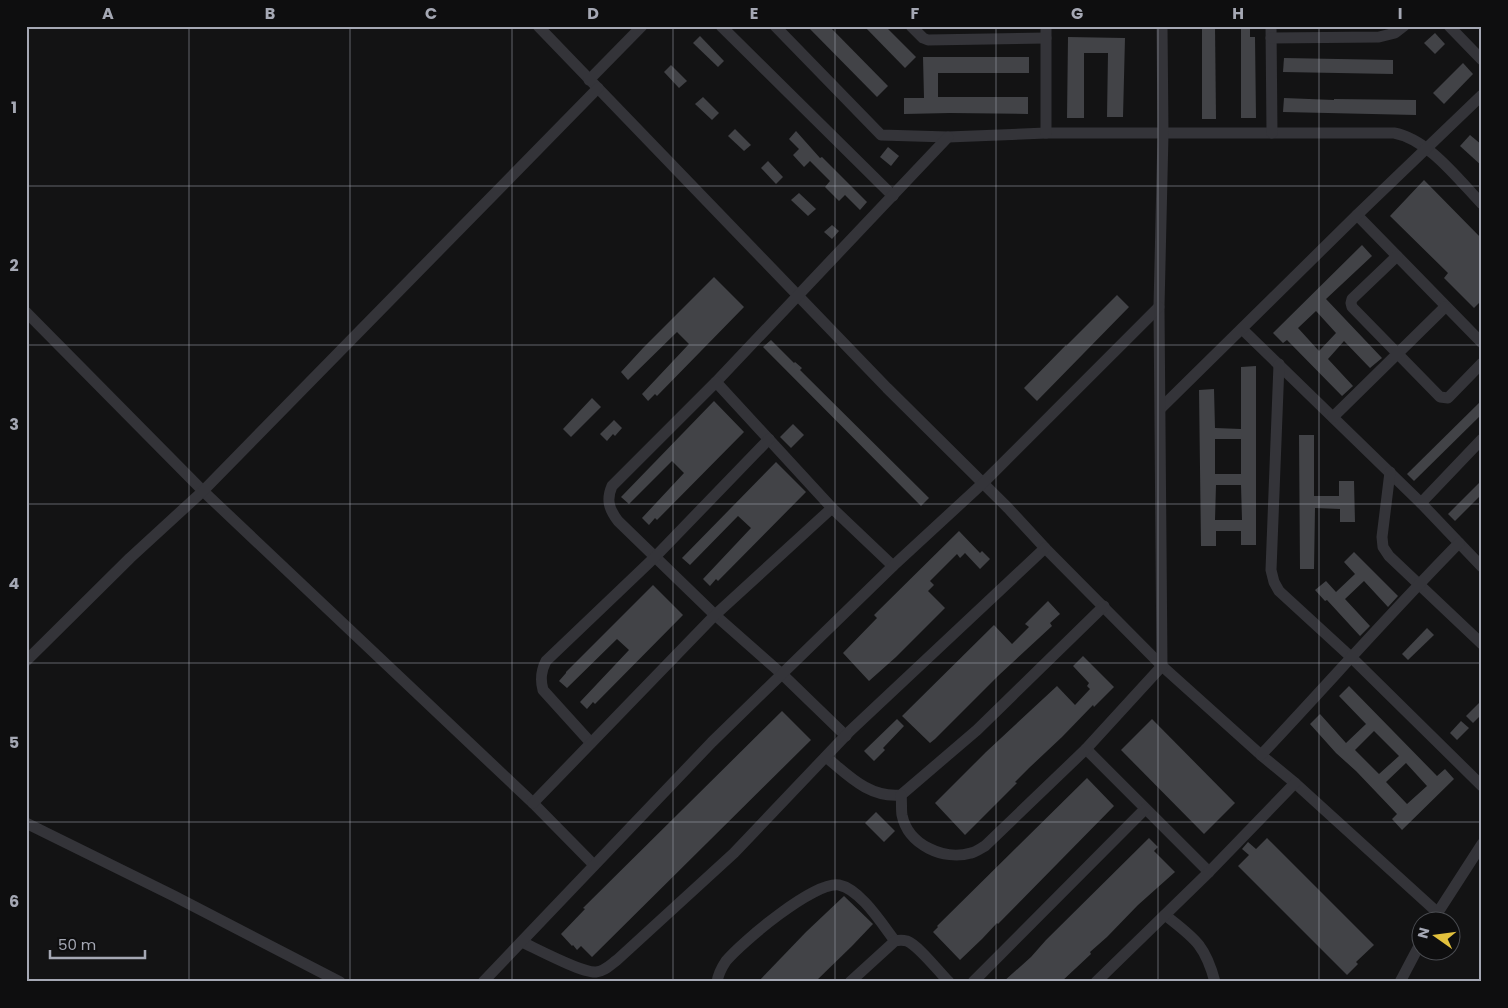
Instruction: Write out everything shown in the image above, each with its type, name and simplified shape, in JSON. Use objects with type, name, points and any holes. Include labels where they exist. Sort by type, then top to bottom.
[{"type":"street","points":[[538,26],[887,388],[1162,666],[1295,783],[1429,910]]},
{"type":"street","points":[[589,80],[642,26]]},
{"type":"street","points":[[721,26],[893,196]]},
{"type":"street","points":[[775,26],[881,135],[948,137],[1046,134],[1394,133],[1407,135],[1427,147],[1482,204]]},
{"type":"street","points":[[911,26],[923,38],[928,40],[1046,38]]},
{"type":"street","points":[[1046,26],[1046,134]]},
{"type":"street","points":[[901,795],[902,816],[907,827],[925,847],[944,854],[962,855],[973,853],[985,846],[1086,749],[1162,666],[1159,307],[1163,134],[1162,26]]},
{"type":"street","points":[[1272,133],[1271,32],[1351,31],[1380,37],[1395,33],[1404,26]]},
{"type":"street","points":[[1448,26],[1482,60]]},
{"type":"street","points":[[26,661],[130,558],[203,491],[598,88]]},
{"type":"street","points":[[1161,408],[1482,95]]},
{"type":"street","points":[[846,736],[783,675],[715,615],[618,521],[608,504],[608,495],[612,486],[716,382],[948,137]]},
{"type":"street","points":[[1357,215],[1482,344]]},
{"type":"street","points":[[1397,256],[1352,299],[1352,307],[1440,397],[1448,398],[1482,363]]},
{"type":"street","points":[[483,982],[712,742],[893,566],[983,483],[1159,307]]},
{"type":"street","points":[[1333,417],[1445,307]]},
{"type":"street","points":[[26,312],[203,491],[533,803],[594,865]]},
{"type":"street","points":[[1242,329],[1390,472],[1482,567]]},
{"type":"street","points":[[1279,364],[1271,570],[1274,582],[1279,591],[1352,658],[1482,786]]},
{"type":"street","points":[[716,382],[832,508],[893,566]]},
{"type":"street","points":[[591,743],[543,690],[540,680],[546,661],[655,557],[770,439]]},
{"type":"street","points":[[1421,503],[1482,439]]},
{"type":"street","points":[[1390,472],[1383,546],[1389,556],[1482,644]]},
{"type":"street","points":[[533,803],[715,615],[832,508]]},
{"type":"street","points":[[1261,755],[1418,584],[1459,543]]},
{"type":"street","points":[[522,942],[584,970],[594,972],[604,970],[734,853],[846,736],[1045,548]]},
{"type":"street","points":[[826,757],[861,785],[873,792],[892,796],[901,795],[976,730],[1104,606]]},
{"type":"street","points":[[1086,749],[1209,872]]},
{"type":"street","points":[[1096,982],[1209,872],[1295,783]]},
{"type":"street","points":[[973,982],[1145,810]]},
{"type":"street","points":[[26,823],[340,982]]},
{"type":"street","points":[[1440,910],[1482,844]]},
{"type":"street","points":[[717,982],[726,961],[753,936],[780,913],[829,886],[840,885],[850,889],[874,913],[894,941]]},
{"type":"street","points":[[1165,914],[1197,940],[1207,958],[1215,982]]},
{"type":"street","points":[[850,982],[894,941],[909,942],[949,982]]},
{"type":"street","points":[[1400,982],[1412,960]]},
{"type":"building","points":[[807,26],[829,26],[888,86],[877,97]]},
{"type":"building","points":[[864,26],[885,26],[916,57],[905,68]]},
{"type":"building","points":[[1202,26],[1215,26],[1216,119],[1202,119]]},
{"type":"building","points":[[1241,26],[1250,26],[1250,37],[1255,37],[1256,118],[1241,118]]},
{"type":"building","points":[[1435,33],[1445,44],[1435,54],[1424,43]]},
{"type":"building","points":[[700,36],[724,61],[718,67],[693,43]]},
{"type":"building","points":[[1068,37],[1125,38],[1123,117],[1107,117],[1108,53],[1084,53],[1084,118],[1067,118]]},
{"type":"building","points":[[923,57],[1029,57],[1029,73],[938,73],[938,97],[1028,97],[1028,114],[904,114],[904,98],[924,98]]},
{"type":"building","points":[[1284,58],[1393,60],[1393,74],[1283,72]]},
{"type":"building","points":[[1463,63],[1473,74],[1444,104],[1433,93]]},
{"type":"building","points":[[671,65],[687,81],[679,88],[664,72]]},
{"type":"building","points":[[703,97],[719,113],[712,120],[695,104]]},
{"type":"building","points":[[1284,98],[1416,100],[1416,115],[1283,112]]},
{"type":"building","points":[[735,129],[751,145],[744,151],[728,136]]},
{"type":"building","points":[[796,131],[820,158],[822,157],[867,202],[860,210],[845,195],[839,201],[825,187],[830,181],[810,161],[804,167],[793,155],[799,149],[789,139]]},
{"type":"building","points":[[1470,135],[1482,145],[1482,166],[1460,146]]},
{"type":"building","points":[[888,147],[899,156],[891,166],[880,157]]},
{"type":"building","points":[[768,161],[783,177],[776,184],[761,168]]},
{"type":"building","points":[[1424,180],[1482,239],[1482,300],[1474,308],[1444,278],[1448,273],[1390,216]]},
{"type":"building","points":[[799,193],[816,209],[808,216],[791,200]]},
{"type":"building","points":[[832,225],[839,231],[832,239],[824,232]]},
{"type":"building","points":[[1362,245],[1372,256],[1326,299],[1382,358],[1370,368],[1344,341],[1328,359],[1353,386],[1342,396],[1287,340],[1283,343],[1273,333]],"holes":[[[1316,311],[1336,333],[1319,351],[1298,328]]]},
{"type":"building","points":[[714,277],[744,307],[657,396],[655,394],[648,401],[642,394],[689,344],[677,332],[628,380],[621,372]]},
{"type":"building","points":[[1117,295],[1129,307],[1037,401],[1024,388]]},
{"type":"building","points":[[771,340],[794,363],[802,368],[800,370],[929,498],[921,506],[763,347]]},
{"type":"building","points":[[1256,366],[1256,545],[1241,545],[1241,531],[1216,531],[1216,546],[1201,546],[1199,390],[1214,389],[1215,428],[1241,429],[1241,367]],"holes":[[[1215,439],[1241,439],[1241,474],[1215,474]],[[1216,485],[1241,485],[1242,520],[1215,520]]]},
{"type":"building","points":[[592,398],[601,407],[571,437],[563,429]]},
{"type":"building","points":[[1482,400],[1482,414],[1414,481],[1407,474]]},
{"type":"building","points":[[714,401],[744,432],[657,520],[655,518],[649,525],[642,518],[684,473],[672,461],[629,504],[621,497]]},
{"type":"building","points":[[614,420],[622,428],[607,441],[600,434]]},
{"type":"building","points":[[793,424],[804,435],[791,448],[780,437]]},
{"type":"building","points":[[1299,435],[1314,435],[1314,496],[1339,496],[1339,481],[1354,481],[1355,522],[1340,522],[1340,509],[1315,508],[1314,569],[1300,569]]},
{"type":"building","points":[[776,462],[806,492],[718,581],[716,579],[710,586],[703,579],[751,528],[738,516],[690,565],[682,558]]},
{"type":"building","points":[[1482,480],[1482,494],[1455,521],[1448,514]]},
{"type":"building","points":[[959,531],[980,553],[982,551],[990,559],[980,569],[965,553],[960,558],[957,554],[930,581],[934,585],[928,591],[945,608],[869,681],[843,653],[877,618],[874,615]]},
{"type":"building","points":[[1354,552],[1398,596],[1388,607],[1364,581],[1345,599],[1370,626],[1360,636],[1327,600],[1325,601],[1315,590],[1326,581],[1336,592],[1355,574],[1344,562]]},
{"type":"building","points":[[653,585],[683,615],[595,704],[593,702],[587,709],[580,702],[629,650],[617,639],[567,688],[559,681]]},
{"type":"building","points":[[1048,601],[1060,614],[1050,623],[1052,626],[930,743],[902,716],[994,625],[1012,644],[1029,627],[1025,624]]},
{"type":"building","points":[[1427,628],[1434,635],[1408,660],[1402,654]]},
{"type":"building","points":[[1083,656],[1114,687],[1029,768],[1015,782],[1017,783],[965,835],[935,803],[986,752],[1057,686],[1075,705],[1090,689],[1087,686],[1089,683],[1073,666]]},
{"type":"building","points":[[1349,686],[1437,776],[1445,769],[1454,779],[1402,830],[1392,819],[1397,814],[1310,724],[1320,714],[1346,743],[1366,724],[1339,696]],"holes":[[[1374,731],[1399,756],[1379,774],[1355,750]],[[1406,763],[1427,786],[1407,804],[1386,782]]]},
{"type":"building","points":[[1482,700],[1482,714],[1473,723],[1466,716]]},
{"type":"building","points":[[782,711],[811,740],[592,957],[581,946],[577,950],[572,946],[561,934],[585,909],[583,908]]},
{"type":"building","points":[[897,719],[904,726],[883,748],[885,750],[874,761],[864,751]]},
{"type":"building","points":[[1152,719],[1235,803],[1204,834],[1121,750]]},
{"type":"building","points":[[1461,721],[1469,728],[1457,740],[1450,733]]},
{"type":"building","points":[[1087,778],[1114,806],[960,960],[933,932],[937,926]]},
{"type":"building","points":[[876,812],[895,831],[884,842],[865,823]]},
{"type":"building","points":[[1149,838],[1158,847],[1154,851],[1175,872],[1138,905],[1061,982],[1003,982],[1031,957]]},
{"type":"building","points":[[1267,838],[1374,945],[1356,962],[1358,964],[1347,975],[1238,866],[1249,855],[1242,849],[1248,842],[1256,849]]},
{"type":"building","points":[[844,896],[873,924],[852,946],[815,982],[758,982],[806,932]]}]
